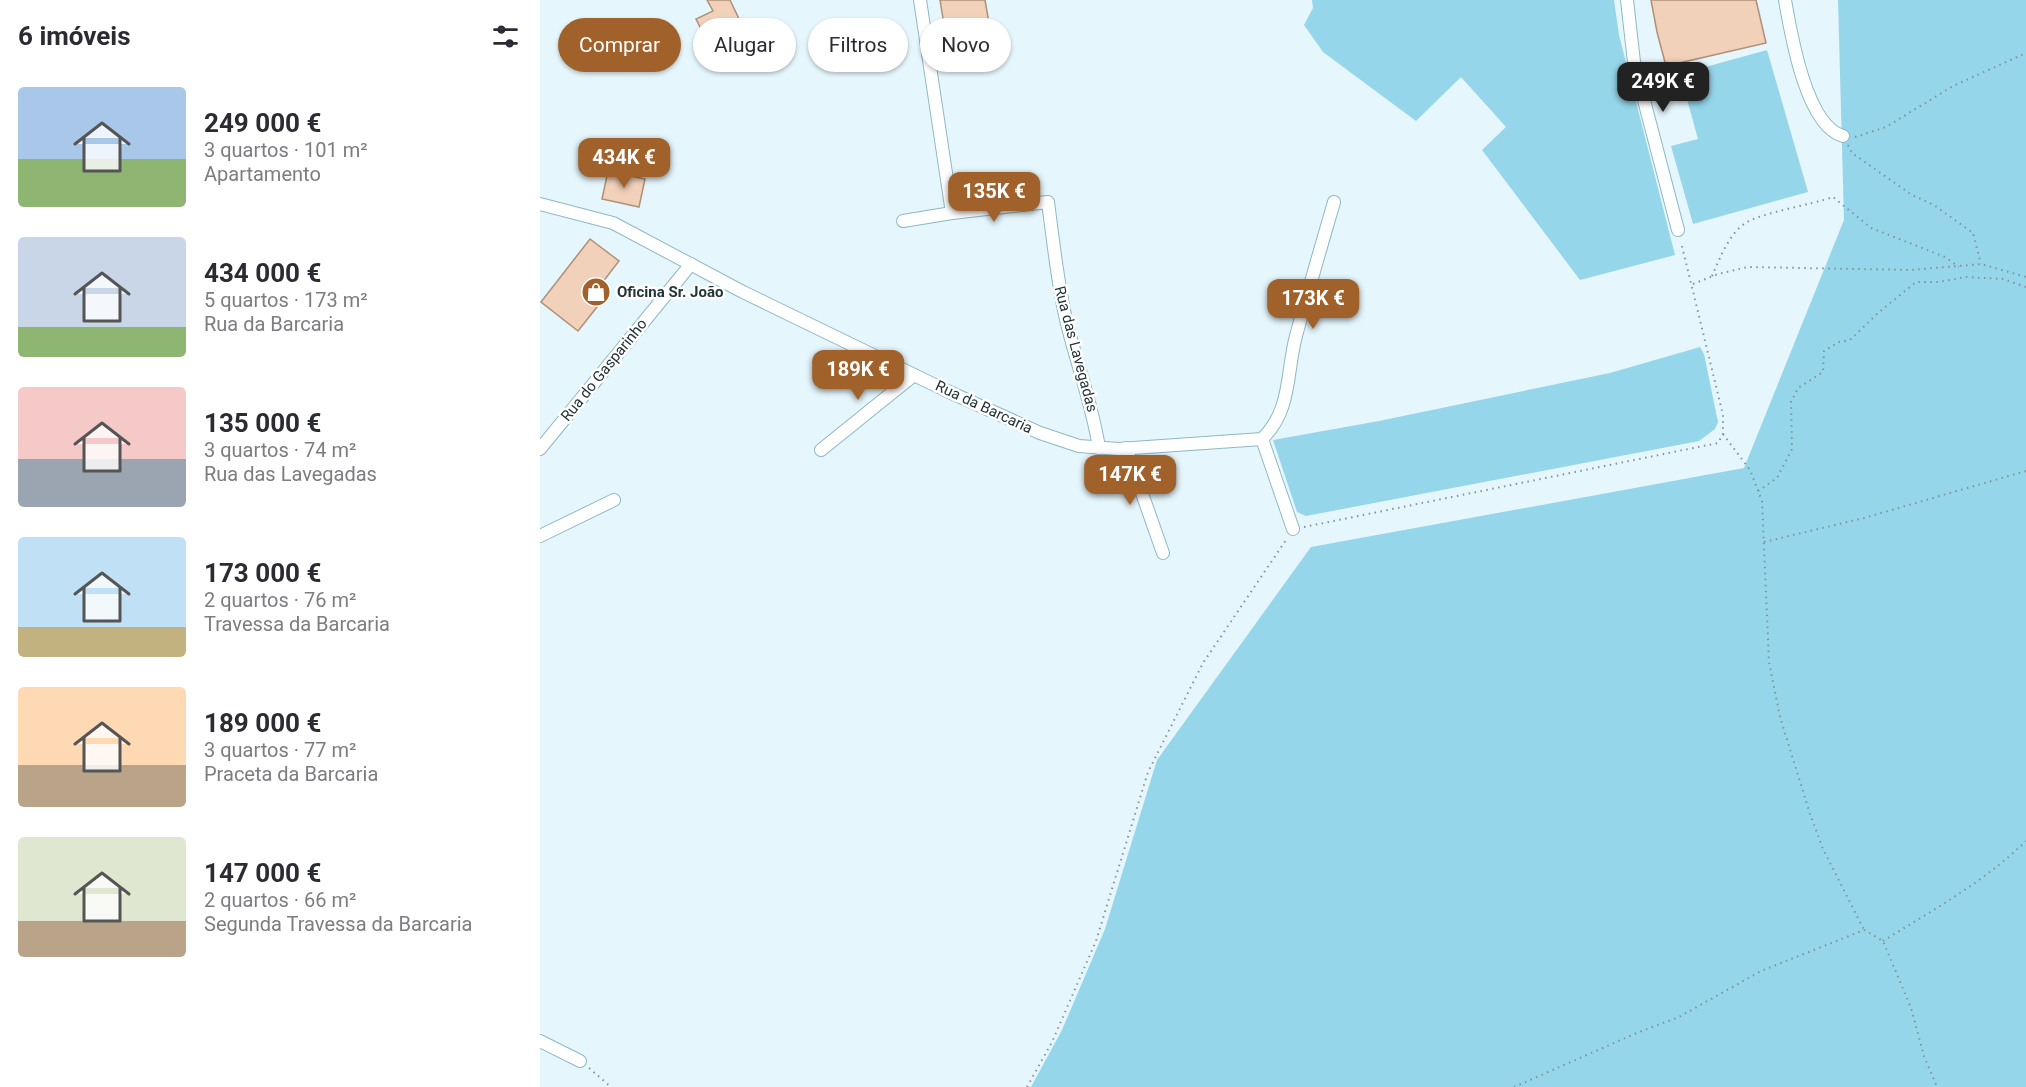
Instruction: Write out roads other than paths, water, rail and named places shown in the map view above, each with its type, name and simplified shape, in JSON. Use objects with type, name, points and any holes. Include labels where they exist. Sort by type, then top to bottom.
[{"type":"street","points":[[903,221],[952,213],[920,0]]},
{"type":"street","points":[[1627,0],[1634,62],[1678,230]]},
{"type":"street","points":[[1785,0],[1791,37],[1814,107],[1826,126],[1835,134],[1843,136]]},
{"type":"street","name":"Rua das Lavegadas","points":[[952,213],[1048,202],[1066,317],[1094,415],[1099,448]]},
{"type":"street","points":[[1293,529],[1262,439],[1272,429],[1285,404],[1295,339],[1334,202]]},
{"type":"street","name":"Rua da Barcaria","points":[[540,204],[613,223],[743,292],[914,375],[1040,433],[1079,446],[1126,448],[1262,439]]},
{"type":"street","name":"Rua do Gasparinho","points":[[540,449],[692,264]]},
{"type":"street","points":[[821,450],[914,375]]},
{"type":"street","points":[[1126,448],[1163,554]]},
{"type":"street","points":[[540,536],[614,500]]},
{"type":"street","points":[[540,1041],[580,1061]]},
{"type":"place","name":"Oficina Sr. João","points":[[596,292]]}]
